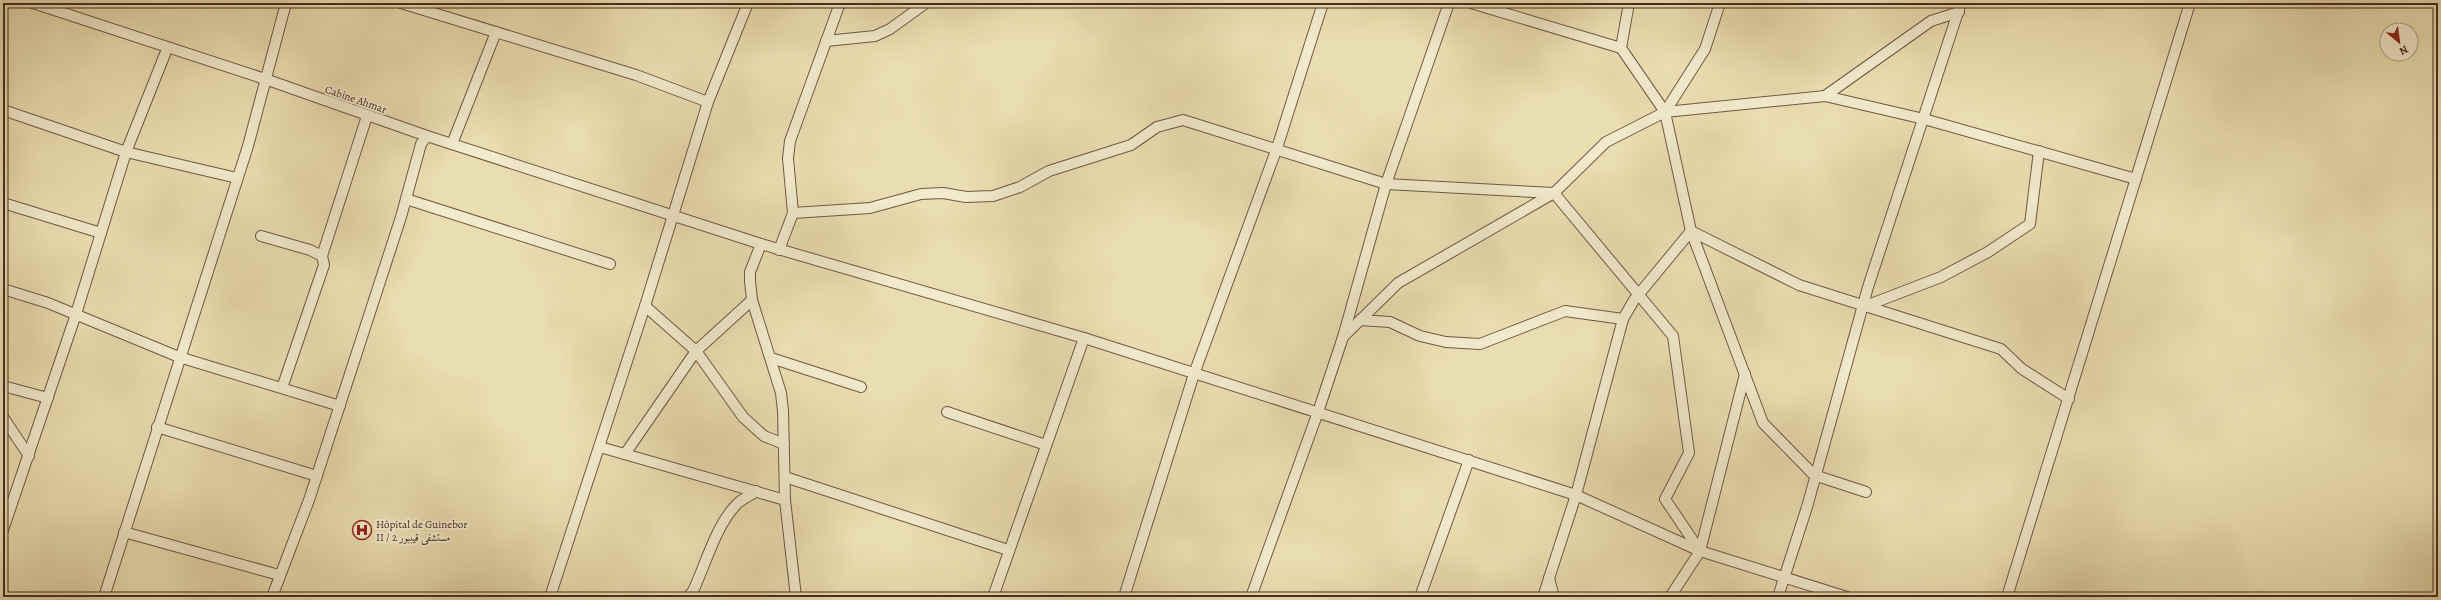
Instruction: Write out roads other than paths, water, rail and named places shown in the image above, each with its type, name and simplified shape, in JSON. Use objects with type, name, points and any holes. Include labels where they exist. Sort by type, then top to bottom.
[{"type":"street","name":"Cabine Ahmar","points":[[32,3],[167,49],[265,79],[427,136],[779,250],[1084,338],[1576,495],[1700,551],[1847,597]]},
{"type":"street","points":[[104,597],[179,357],[251,135],[286,3]]},
{"type":"street","points":[[401,3],[636,74],[708,102]]},
{"type":"street","points":[[550,597],[645,306],[708,102],[748,3]]},
{"type":"street","points":[[779,250],[793,214],[788,158],[790,141],[840,3]]},
{"type":"street","points":[[826,41],[875,36],[890,29],[926,3]]},
{"type":"street","points":[[1124,597],[1194,374],[1277,148],[1323,3]]},
{"type":"street","points":[[1251,597],[1318,412],[1343,337],[1386,184],[1449,3]]},
{"type":"street","points":[[1471,3],[1621,48],[1665,112],[1691,231],[1764,423],[1814,475],[1866,492]]},
{"type":"street","points":[[1621,48],[1629,3]]},
{"type":"street","points":[[1665,112],[1705,49],[1720,3]]},
{"type":"street","points":[[2007,597],[2190,3]]},
{"type":"street","points":[[1825,96],[1931,21],[1960,7]]},
{"type":"street","points":[[1778,597],[1863,307],[1960,7]]},
{"type":"street","points":[[452,144],[496,32]]},
{"type":"street","points":[[3,530],[76,314],[126,152],[167,49]]},
{"type":"street","points":[[1343,337],[1398,283],[1554,193],[1606,142],[1665,112],[1825,96],[1924,118],[2136,179]]},
{"type":"street","points":[[3,110],[126,152],[237,178]]},
{"type":"street","points":[[282,388],[324,265],[322,256],[367,116]]},
{"type":"street","points":[[793,214],[870,208],[921,194],[943,193],[966,197],[993,196],[1020,187],[1049,171],[1131,145],[1157,127],[1183,120],[1249,142],[1277,148],[1386,184],[1554,193],[1672,336],[1689,453],[1665,499],[1700,551]]},
{"type":"street","points":[[272,597],[317,476],[406,199],[422,144],[427,136]]},
{"type":"street","points":[[1863,307],[1941,277],[1988,252],[2030,224],[2039,151]]},
{"type":"street","points":[[406,199],[610,264]]},
{"type":"street","points":[[3,203],[101,233]]},
{"type":"street","points":[[1542,597],[1576,495],[1623,319],[1638,295],[1691,231]]},
{"type":"street","points":[[1691,231],[1799,285],[1863,307],[2001,349],[2022,370],[2069,398]]},
{"type":"street","points":[[261,236],[310,250],[322,256]]},
{"type":"street","points":[[761,244],[750,272],[752,300],[781,394],[785,500],[796,597]]},
{"type":"street","points":[[3,289],[48,303],[179,357],[340,406]]},
{"type":"street","points":[[625,454],[696,351],[752,300]]},
{"type":"street","points":[[645,306],[696,351],[743,417],[764,436],[784,444]]},
{"type":"street","points":[[1360,320],[1390,322],[1420,336],[1446,342],[1480,344],[1565,311],[1623,319]]},
{"type":"street","points":[[993,597],[1008,550],[1084,338]]},
{"type":"street","points":[[771,358],[861,387]]},
{"type":"street","points":[[1670,597],[1700,551],[1745,374]]},
{"type":"street","points":[[3,386],[48,398]]},
{"type":"street","points":[[947,412],[1046,445]]},
{"type":"street","points":[[3,417],[29,456]]},
{"type":"street","points":[[157,427],[317,476]]},
{"type":"street","points":[[600,446],[785,500]]},
{"type":"street","points":[[1420,597],[1469,460]]},
{"type":"street","points":[[785,477],[1008,550]]},
{"type":"street","points":[[688,597],[693,591],[711,546],[728,515],[739,502],[756,491]]},
{"type":"street","points":[[124,532],[279,575]]},
{"type":"street","points":[[1549,578],[1554,597]]},
{"type":"place","name":"Hôpital de Guinebor II / مستشفى قيببور 2","points":[[362,530]]}]
